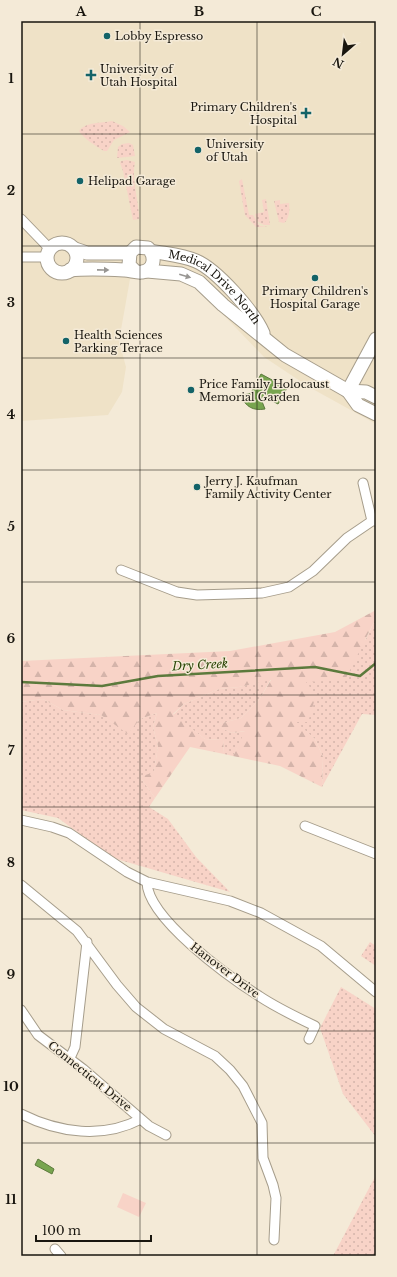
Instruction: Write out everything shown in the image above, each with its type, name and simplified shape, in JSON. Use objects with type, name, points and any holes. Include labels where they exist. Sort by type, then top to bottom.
[{"type":"street","points":[[21,219],[49,253],[51,267],[56,271],[64,272],[70,270],[75,265],[77,259],[75,250],[71,246],[62,243],[49,253],[21,257]]},
{"type":"street","name":"Medical Drive North","points":[[75,250],[140,261],[168,272],[192,278],[294,361],[348,391]]},
{"type":"street","name":"Medical Drive North","points":[[70,270],[140,261],[189,259],[208,268],[252,315],[260,325],[265,338]]},
{"type":"street","points":[[348,391],[376,339]]},
{"type":"street","points":[[348,391],[366,392],[376,397]]},
{"type":"street","points":[[348,391],[358,405],[376,414]]},
{"type":"street","points":[[121,570],[177,592],[197,595],[262,593],[289,587],[313,571],[347,538],[374,521],[363,483]]},
{"type":"street","points":[[21,820],[52,827],[69,833],[127,872],[147,882],[242,905],[312,941],[327,951],[376,992]]},
{"type":"street","points":[[305,826],[376,854]]},
{"type":"street","name":"Hanover Drive","points":[[147,882],[149,896],[158,909],[189,943],[222,971],[253,992],[277,1007],[316,1026],[309,1039]]},
{"type":"street","points":[[21,885],[72,926],[87,942],[117,984],[136,1007],[164,1028],[215,1056],[230,1070],[246,1090],[262,1122],[263,1158],[275,1191],[274,1240]]},
{"type":"street","points":[[70,1058],[75,1047],[87,942]]},
{"type":"street","name":"Connecticut Drive","points":[[21,1010],[38,1035],[70,1058],[113,1093],[141,1119],[166,1135]]},
{"type":"street","points":[[21,1114],[45,1124],[84,1132],[99,1131],[131,1124],[141,1119]]},
{"type":"shaded area","name":"University of Utah","points":[[21,21],[376,21],[376,424],[309,387],[264,357],[194,286],[180,280],[151,278],[130,279],[119,341],[126,367],[122,392],[108,415],[21,421]]},
{"type":"shaded area","points":[[261,374],[287,388],[278,404],[263,396],[261,399],[265,409],[253,409],[245,403],[241,396],[251,393]]},
{"type":"shaded area","points":[[38,1159],[54,1169],[52,1174],[35,1165]]},
{"type":"green space","points":[[112,121],[123,126],[130,132],[114,140],[107,151],[104,151],[90,142],[79,131],[89,124]]},
{"type":"green space","points":[[129,143],[133,145],[135,156],[117,158],[118,147],[122,144]]},
{"type":"green space","points":[[127,160],[135,162],[134,176],[139,219],[133,220],[120,163],[121,161]]},
{"type":"green space","points":[[242,179],[249,215],[253,215],[260,226],[268,227],[256,227],[245,215],[239,181]]},
{"type":"green space","points":[[266,199],[270,225],[264,225],[257,221],[255,214],[264,212],[262,200]]},
{"type":"green space","points":[[280,200],[280,204],[289,203],[289,214],[286,222],[284,223],[279,222],[274,201]]},
{"type":"green space","points":[[376,610],[376,618],[345,680],[306,682],[316,695],[308,722],[296,722],[315,739],[323,757],[322,787],[280,766],[233,756],[245,731],[232,733],[215,725],[241,718],[259,700],[271,680],[239,687],[219,689],[184,704],[173,714],[205,739],[223,740],[224,754],[190,747],[155,798],[140,777],[154,772],[158,746],[153,727],[157,713],[140,719],[128,734],[101,715],[63,710],[43,699],[21,702],[21,661],[230,651],[335,632]]},
{"type":"green space","points":[[376,618],[376,715],[362,714],[322,787],[323,757],[315,739],[295,722],[306,682],[366,639]]},
{"type":"green space","points":[[271,679],[259,700],[241,718],[216,725],[232,733],[246,731],[233,756],[224,754],[223,740],[205,739],[173,715],[184,704],[219,689],[239,687]]},
{"type":"green space","points":[[43,699],[63,710],[101,715],[128,733],[140,719],[157,713],[153,727],[158,746],[154,773],[140,777],[155,798],[149,807],[168,819],[196,857],[230,892],[113,858],[58,818],[21,810],[21,702]]},
{"type":"green space","points":[[370,942],[376,946],[376,966],[361,956]]},
{"type":"green space","points":[[341,987],[376,1009],[376,1137],[343,1094],[320,1028]]},
{"type":"green space","points":[[376,1175],[376,1256],[333,1256]]},
{"type":"green space","points":[[123,1193],[146,1203],[139,1217],[117,1207]]},
{"type":"waterway","name":"Dry Creek","points":[[21,682],[102,686],[158,676],[315,667],[360,676],[376,663]]},
{"type":"place","name":"Lobby Espresso","points":[[107,36]]},
{"type":"place","name":"University of Utah Hospital","points":[[91,75]]},
{"type":"place","name":"Primary Children's Hospital","points":[[306,113]]},
{"type":"place","name":"University of Utah","points":[[198,150]]},
{"type":"place","name":"Helipad Garage","points":[[80,181]]},
{"type":"place","name":"Primary Children's Hospital Garage","points":[[315,278]]},
{"type":"place","name":"Health Sciences Parking Terrace","points":[[66,341]]},
{"type":"place","name":"Price Family Holocaust Memorial Garden","points":[[191,390]]},
{"type":"place","name":"Jerry J. Kaufman Family Activity Center","points":[[197,487]]}]
